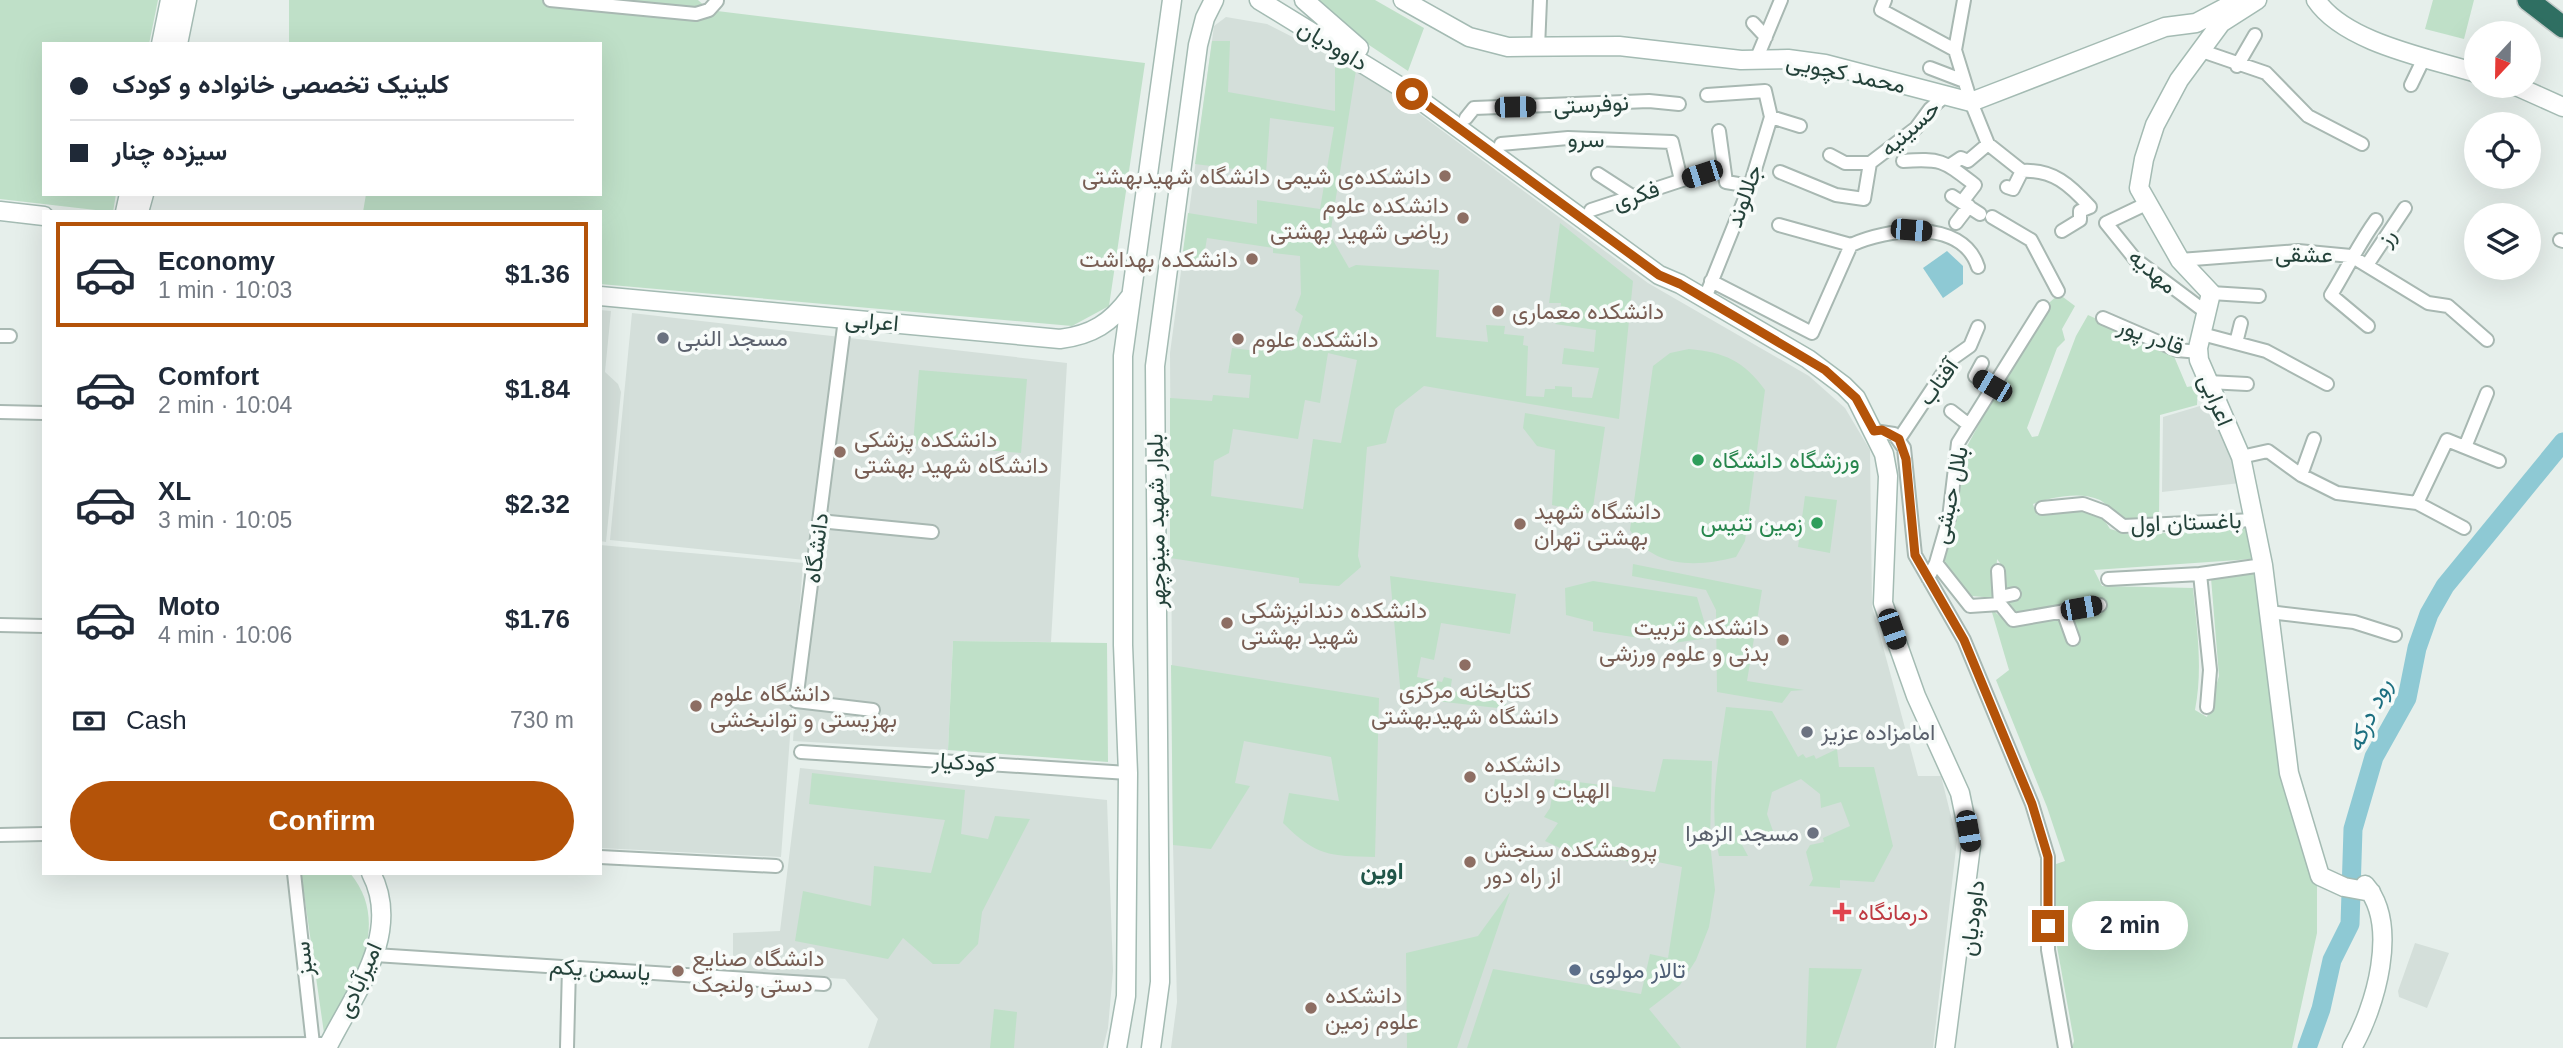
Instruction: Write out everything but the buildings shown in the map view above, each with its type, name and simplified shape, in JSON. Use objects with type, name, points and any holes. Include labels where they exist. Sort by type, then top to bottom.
[{"type":"highway","points":[[2528,0],[2563,27]]},
{"type":"street","points":[[161,42],[170,0]]},
{"type":"street","points":[[178,42],[187,0]]},
{"type":"street","points":[[550,0],[696,14],[709,10],[717,1]]},
{"type":"street","name":"بلوار شهید مینوچهر","points":[[1117,1048],[1126,996],[1128,773],[1123,645],[1123,356],[1172,0]]},
{"type":"street","name":"بلوار شهید مینوچهر","points":[[1151,1048],[1160,982],[1155,366],[1198,45],[1205,18],[1214,0]]},
{"type":"street","name":"داوودیان","points":[[1259,0],[1342,43],[1466,118],[1665,267],[1680,284]]},
{"type":"street","name":"داوودیان","points":[[1304,0],[1342,43],[1659,275],[1680,284],[1708,289],[1825,370],[1856,398],[1884,454],[1888,476],[1883,603],[1926,718],[1960,793],[1971,846],[1945,1048]]},
{"type":"street","name":"محمد کچویی","points":[[1403,0],[1469,37],[1508,47],[1619,46],[1756,60],[1788,59],[1871,72],[1971,102]]},
{"type":"street","points":[[1538,48],[1540,0]]},
{"type":"street","points":[[1885,0],[1881,10],[1955,50]]},
{"type":"street","points":[[1964,0],[1955,50],[1987,144],[2022,171],[2038,170],[2054,174],[2090,206],[2080,211],[2080,220],[2062,231]]},
{"type":"street","points":[[2257,0],[2221,23],[2179,79],[2155,125],[2144,159],[2139,188],[2180,260],[2211,293],[2259,296]]},
{"type":"street","points":[[2316,0],[2326,14],[2342,26],[2464,69]]},
{"type":"street","points":[[1756,60],[1778,1]]},
{"type":"street","points":[[1971,102],[2165,27],[2196,23],[2232,2]]},
{"type":"street","points":[[1753,23],[1766,37]]},
{"type":"street","points":[[2237,65],[2255,35]]},
{"type":"street","points":[[2199,50],[2266,73],[2308,116],[2362,144]]},
{"type":"street","points":[[2411,85],[2425,57]]},
{"type":"street","points":[[1930,68],[1964,81]]},
{"type":"street","name":"جلالوند","points":[[1707,96],[1765,91],[1771,117],[1750,186],[1708,289]]},
{"type":"street","name":"حسینیه","points":[[1780,172],[1836,195],[1864,199],[1870,163],[1916,128],[1930,109],[1945,96]]},
{"type":"street","points":[[2541,97],[2563,107]]},
{"type":"street","name":"نوفرستی","points":[[1466,118],[1475,108],[1649,101],[1679,104]]},
{"type":"street","points":[[1771,117],[1800,126]]},
{"type":"street","points":[[1719,131],[1726,182],[1750,186]]},
{"type":"street","name":"سرو","points":[[1501,144],[1568,138],[1671,142],[1681,180]]},
{"type":"street","points":[[1950,166],[1961,158],[1968,161],[1987,144]]},
{"type":"street","points":[[1830,155],[1845,163],[1870,163]]},
{"type":"street","points":[[1903,161],[1928,158],[1950,166],[1975,185],[1971,207],[1956,223]]},
{"type":"street","name":"فکری","points":[[1591,210],[1722,167]]},
{"type":"street","points":[[2007,187],[2013,189],[2022,171]]},
{"type":"street","points":[[1598,174],[1632,196]]},
{"type":"street","name":"مهدیه","points":[[2148,203],[2106,223],[2135,259],[2207,313]]},
{"type":"street","points":[[1971,207],[2031,240],[2058,291]]},
{"type":"street","name":"رز","points":[[2367,265],[2405,208]]},
{"type":"street","points":[[0,211],[42,216]]},
{"type":"street","points":[[2368,326],[2331,295],[2350,264],[2351,256],[2376,220]]},
{"type":"street","points":[[1779,225],[1851,245],[1884,232],[1927,232],[1964,247],[1978,267]]},
{"type":"street","points":[[1708,289],[1812,333],[1851,245]]},
{"type":"street","name":"عشقی","points":[[2180,260],[2298,251],[2351,256],[2428,303],[2448,306],[2447,315],[2487,340]]},
{"type":"street","points":[[2200,343],[2211,293]]},
{"type":"street","name":"اعرابی","points":[[602,296],[1060,338],[1078,337],[1097,329],[1114,318],[1130,297]]},
{"type":"street","name":"بلال حبشی","points":[[1928,578],[1936,563],[1949,518],[1958,443],[2043,307]]},
{"type":"street","name":"قادر پور","points":[[2104,318],[2177,350],[2200,343],[2236,343],[2266,351],[2327,384]]},
{"type":"street","name":"دانشگاه","points":[[845,319],[796,701],[873,710]]},
{"type":"street","points":[[2236,343],[2241,323]]},
{"type":"street","name":"آفتاب","points":[[1899,439],[1953,358],[1970,346],[1978,327]]},
{"type":"street","name":"اعرابی","points":[[2200,343],[2208,382],[2241,457],[2263,565],[2289,773],[2320,876],[2355,885],[2378,904],[2382,940],[2379,976],[2361,1039]]},
{"type":"street","points":[[1982,363],[1975,376],[1992,386]]},
{"type":"street","points":[[2208,382],[2247,384]]},
{"type":"street","points":[[2465,447],[2487,393]]},
{"type":"street","points":[[1951,411],[1969,425]]},
{"type":"street","points":[[0,412],[42,413]]},
{"type":"street","points":[[1874,431],[1882,430],[1899,439],[1906,459],[1915,555],[1964,640],[2032,804],[2048,857],[2048,950],[2065,1048]]},
{"type":"street","points":[[2301,475],[2314,439]]},
{"type":"street","points":[[2417,503],[2447,440],[2499,461]]},
{"type":"street","points":[[2241,457],[2268,451],[2301,475],[2337,492],[2417,503],[2464,528]]},
{"type":"street","name":"باغستان اول","points":[[2042,508],[2083,503],[2096,508],[2123,526],[2254,520]]},
{"type":"street","points":[[819,521],[932,532]]},
{"type":"street","points":[[1936,563],[1970,606],[2000,601],[2014,594]]},
{"type":"street","points":[[2108,579],[2200,574],[2263,565]]},
{"type":"street","points":[[1998,571],[2000,601],[2013,620],[2100,605]]},
{"type":"street","points":[[2200,574],[2210,670],[2207,707]]},
{"type":"street","points":[[2063,611],[2073,639]]},
{"type":"street","points":[[2269,612],[2354,622],[2395,635]]},
{"type":"street","points":[[0,625],[42,626]]},
{"type":"street","name":"داوودیان","points":[[1926,718],[1951,747],[1969,789],[1980,848],[1956,1048]]},
{"type":"street","name":"کودکیار","points":[[801,752],[1128,773]]},
{"type":"street","points":[[0,835],[42,834]]},
{"type":"street","points":[[602,858],[776,866]]},
{"type":"street","name":"سبز","points":[[294,875],[324,1046]]},
{"type":"street","name":"امیرآبادی","points":[[324,1046],[375,955],[381,926],[380,902],[372,875]]},
{"type":"street","name":"یاسمن یکم","points":[[375,955],[824,984]]},
{"type":"street","points":[[567,1048],[569,967]]},
{"type":"street","points":[[2352,1048],[2361,1039]]},
{"type":"street","points":[[0,1045],[324,1046]]},
{"type":"shaded area","name":"دانشگاه شهید بهشتی تهران","points":[[1226,17],[1267,24],[1367,75],[1648,283],[1809,376],[1845,408],[1870,450],[1872,606],[1918,776],[1941,776],[1957,840],[1933,1048],[1171,1048],[1177,1002],[1173,845],[1170,353],[1214,26]]},
{"type":"shaded area","points":[[602,310],[611,311],[605,372],[618,384],[621,392],[606,542],[602,541]]},
{"type":"shaded area","name":"دانشکده پزشکی دانشگاه شهید بهشتی","points":[[632,313],[1067,363],[1051,642],[953,641],[948,750],[793,741],[805,560],[610,540]]},
{"type":"shaded area","points":[[2210,403],[2236,461],[2240,483],[2162,492],[2163,417]]},
{"type":"shaded area","name":"دانشگاه علوم بهزیستی و توانبخشی","points":[[602,545],[803,563],[781,857],[602,848]]},
{"type":"shaded area","points":[[800,768],[1107,800],[1113,971],[1108,1028],[1103,1048],[868,1048],[878,1019],[845,979],[733,972],[733,933],[780,931]]},
{"type":"shaded area","points":[[2415,943],[2449,953],[2427,1008],[2399,997],[2398,991]]},
{"type":"green space","points":[[0,0],[158,0],[149,42],[42,42],[42,196],[116,196],[113,210],[0,199]]},
{"type":"green space","points":[[289,0],[698,0],[709,10],[1145,63],[1109,306],[1072,326],[602,284],[602,210],[363,210],[366,196],[602,196],[602,42],[289,42]]},
{"type":"green space","points":[[1314,0],[1375,0],[1424,28],[1408,71],[1357,37]]},
{"type":"green space","points":[[2433,0],[2474,0],[2469,21],[2464,21],[2464,39],[2425,29]]},
{"type":"green space","points":[[1212,41],[1230,41],[1228,92],[1335,111],[1335,65],[1356,70],[1330,235],[1349,268],[1356,265],[1439,270],[1436,337],[1488,342],[1486,325],[1505,326],[1504,334],[1524,336],[1523,345],[1528,346],[1526,396],[1544,397],[1545,389],[1555,389],[1555,386],[1572,387],[1572,397],[1592,398],[1599,368],[1562,364],[1564,348],[1594,352],[1596,330],[1555,324],[1559,320],[1561,303],[1549,303],[1560,223],[1633,281],[1619,419],[1424,386],[1395,409],[1386,443],[1367,447],[1358,556],[1361,567],[1339,586],[1299,583],[1299,578],[1170,558],[1170,398],[1212,401],[1213,395],[1249,398],[1251,375],[1228,373],[1232,348],[1257,351],[1258,345],[1292,351],[1303,316],[1295,310],[1301,294],[1300,256],[1273,253],[1273,248],[1207,238],[1203,262],[1182,259],[1188,213],[1257,224],[1257,200],[1320,209],[1334,127],[1270,118],[1266,173],[1195,164]],"holes":[[[1328,353],[1357,360],[1341,443],[1313,439],[1303,509],[1211,496],[1214,461],[1229,453],[1233,429],[1298,439],[1305,400],[1320,403]]]},
{"type":"green space","points":[[2059,294],[2075,306],[2062,329],[2065,340],[2057,348],[2027,428],[2032,437],[2038,436],[2076,336],[2088,315],[2173,354],[2187,387],[2198,385],[2197,405],[2160,415],[2159,517],[2121,519],[2100,500],[2075,495],[2033,504],[2037,515],[2067,511],[2087,512],[2096,515],[2110,529],[2132,535],[2246,528],[2252,559],[2094,570],[2102,586],[2193,588],[2199,664],[2195,710],[2207,717],[2219,676],[2211,578],[2257,571],[2317,879],[2317,933],[2292,1048],[2072,1048],[2074,1041],[2056,941],[2056,864],[2065,861],[2047,807],[1996,680],[2009,670],[1991,609],[2011,625],[2068,615],[2013,615],[2004,600],[2002,566],[1997,559],[1995,598],[1971,596],[1941,565],[1966,448],[2041,310]]},
{"type":"green space","name":"ورزشگاه دانشگاه","points":[[1689,349],[1732,360],[1749,372],[1765,390],[1745,541],[1736,557],[1692,563],[1677,562],[1650,552],[1630,530],[1653,366],[1670,353]]},
{"type":"green space","points":[[919,370],[1027,379],[1021,453],[913,444]]},
{"type":"green space","points":[[1525,413],[1605,427],[1592,514],[1552,505],[1555,450],[1537,446],[1523,428]]},
{"type":"green space","name":"زمین تنیس","points":[[1805,496],[1837,500],[1830,553],[1798,547]]},
{"type":"green space","points":[[1633,564],[1762,590],[1747,681],[1804,690],[1791,691],[1782,703],[1717,692],[1716,610],[1706,590],[1632,576]]},
{"type":"green space","points":[[1390,576],[1516,594],[1510,634],[1441,623],[1434,660],[1421,657],[1417,677],[1442,682],[1444,677],[1452,679],[1450,691],[1471,694],[1472,690],[1479,692],[1478,698],[1496,701],[1499,690],[1506,692],[1506,709],[1401,697]]},
{"type":"green space","points":[[1593,581],[1697,597],[1709,638],[1673,643],[1593,631],[1593,622],[1566,615],[1565,588]]},
{"type":"green space","points":[[953,641],[1107,643],[1108,762],[948,750]]},
{"type":"green space","points":[[1171,665],[1379,698],[1375,857],[1324,852],[1305,842],[1283,823],[1289,793],[1339,801],[1331,757],[1244,741],[1235,783],[1250,786],[1211,849],[1173,845]]},
{"type":"green space","points":[[1726,707],[1772,711],[1798,757],[1803,754],[1806,758],[1814,755],[1816,759],[1837,749],[1839,767],[1874,767],[1893,846],[1874,882],[1840,880],[1840,888],[1809,886],[1813,879],[1806,852],[1810,845],[1824,842],[1823,838],[1850,826],[1841,802],[1821,808],[1820,794],[1801,779],[1772,792],[1767,814],[1773,831],[1742,845],[1748,856],[1719,856],[1714,819]]},
{"type":"green space","points":[[1663,759],[1712,761],[1710,842],[1715,890],[1709,927],[1696,960],[1680,985],[1649,1009],[1681,1048],[1467,1048],[1493,969],[1641,994],[1650,954],[1668,958],[1682,867],[1643,859],[1642,864],[1562,849],[1545,841],[1558,823],[1544,817],[1550,808],[1555,779],[1655,792]]},
{"type":"green space","points":[[812,773],[965,790],[961,834],[988,839],[995,816],[1030,819],[982,912],[978,944],[959,964],[933,964],[903,938],[888,959],[795,941],[803,891],[871,906],[874,866],[931,873],[945,820],[809,804]]},
{"type":"green space","points":[[301,875],[351,875],[362,893],[368,913],[368,934],[356,975],[324,1033]]},
{"type":"green space","points":[[1510,892],[1457,1048],[1407,1048],[1406,953],[1478,936]]},
{"type":"green space","points":[[1809,968],[1862,969],[1836,1048],[1806,1048]]},
{"type":"green space","points":[[994,1009],[1017,1012],[1014,1048],[990,1048]]},
{"type":"water","points":[[1947,251],[1963,266],[1963,284],[1943,298],[1923,268]]},
{"type":"waterway","name":"رود درکه","points":[[2307,1048],[2321,1009],[2332,960],[2350,924],[2353,829],[2374,757],[2407,698],[2417,648],[2429,614],[2445,586],[2563,442]]},
{"type":"place","name":"دانشکده‌ی شیمی دانشگاه شهیدبهشتی","points":[[1445,176]]},
{"type":"place","name":"دانشکده علوم ریاضی شهید بهشتی","points":[[1463,218]]},
{"type":"place","name":"دانشکده بهداشت","points":[[1252,259]]},
{"type":"place","name":"دانشکده معماری","points":[[1498,311]]},
{"type":"place","name":"مسجد النبی","points":[[663,338]]},
{"type":"place","name":"دانشکده علوم","points":[[1238,339]]},
{"type":"place","name":"دانشکده پزشکی دانشگاه شهید بهشتی","points":[[840,452]]},
{"type":"place","name":"ورزشگاه دانشگاه","points":[[1698,460]]},
{"type":"place","name":"زمین تنیس","points":[[1817,523]]},
{"type":"place","name":"دانشگاه شهید بهشتی تهران","points":[[1520,524]]},
{"type":"place","name":"دانشکده دندانپزشکی شهید بهشتی","points":[[1227,623]]},
{"type":"place","name":"دانشکده تربیت بدنی و علوم ورزشی","points":[[1783,640]]},
{"type":"place","name":"کتابخانه مرکزی دانشگاه شهیدبهشتی","points":[[1465,665]]},
{"type":"place","name":"دانشگاه علوم بهزیستی و توانبخشی","points":[[696,706]]},
{"type":"place","name":"امامزاده عزیز","points":[[1807,732]]},
{"type":"place","name":"دانشکده الهیات و ادیان","points":[[1470,777]]},
{"type":"place","name":"مسجد الزهرا","points":[[1813,833]]},
{"type":"place","name":"پروهشکده سنجش از راه دور","points":[[1470,862]]},
{"type":"place","name":"درمانگاه","points":[[1842,912]]},
{"type":"place","name":"تالار مولوی","points":[[1575,970]]},
{"type":"place","name":"دانشگاه صنایع دستى ولنجک","points":[[678,971]]},
{"type":"place","name":"دانشکده علوم زمین","points":[[1311,1008]]},
{"type":"district","name":"اوین","points":[[1382,871]]},
{"type":"route","points":[[1412,94],[1581,215],[1659,275],[1680,284],[1825,370],[1856,398],[1874,431],[1894,433],[1899,439],[1906,459],[1915,555],[1964,640],[2032,804],[2048,857],[2048,926]]}]
